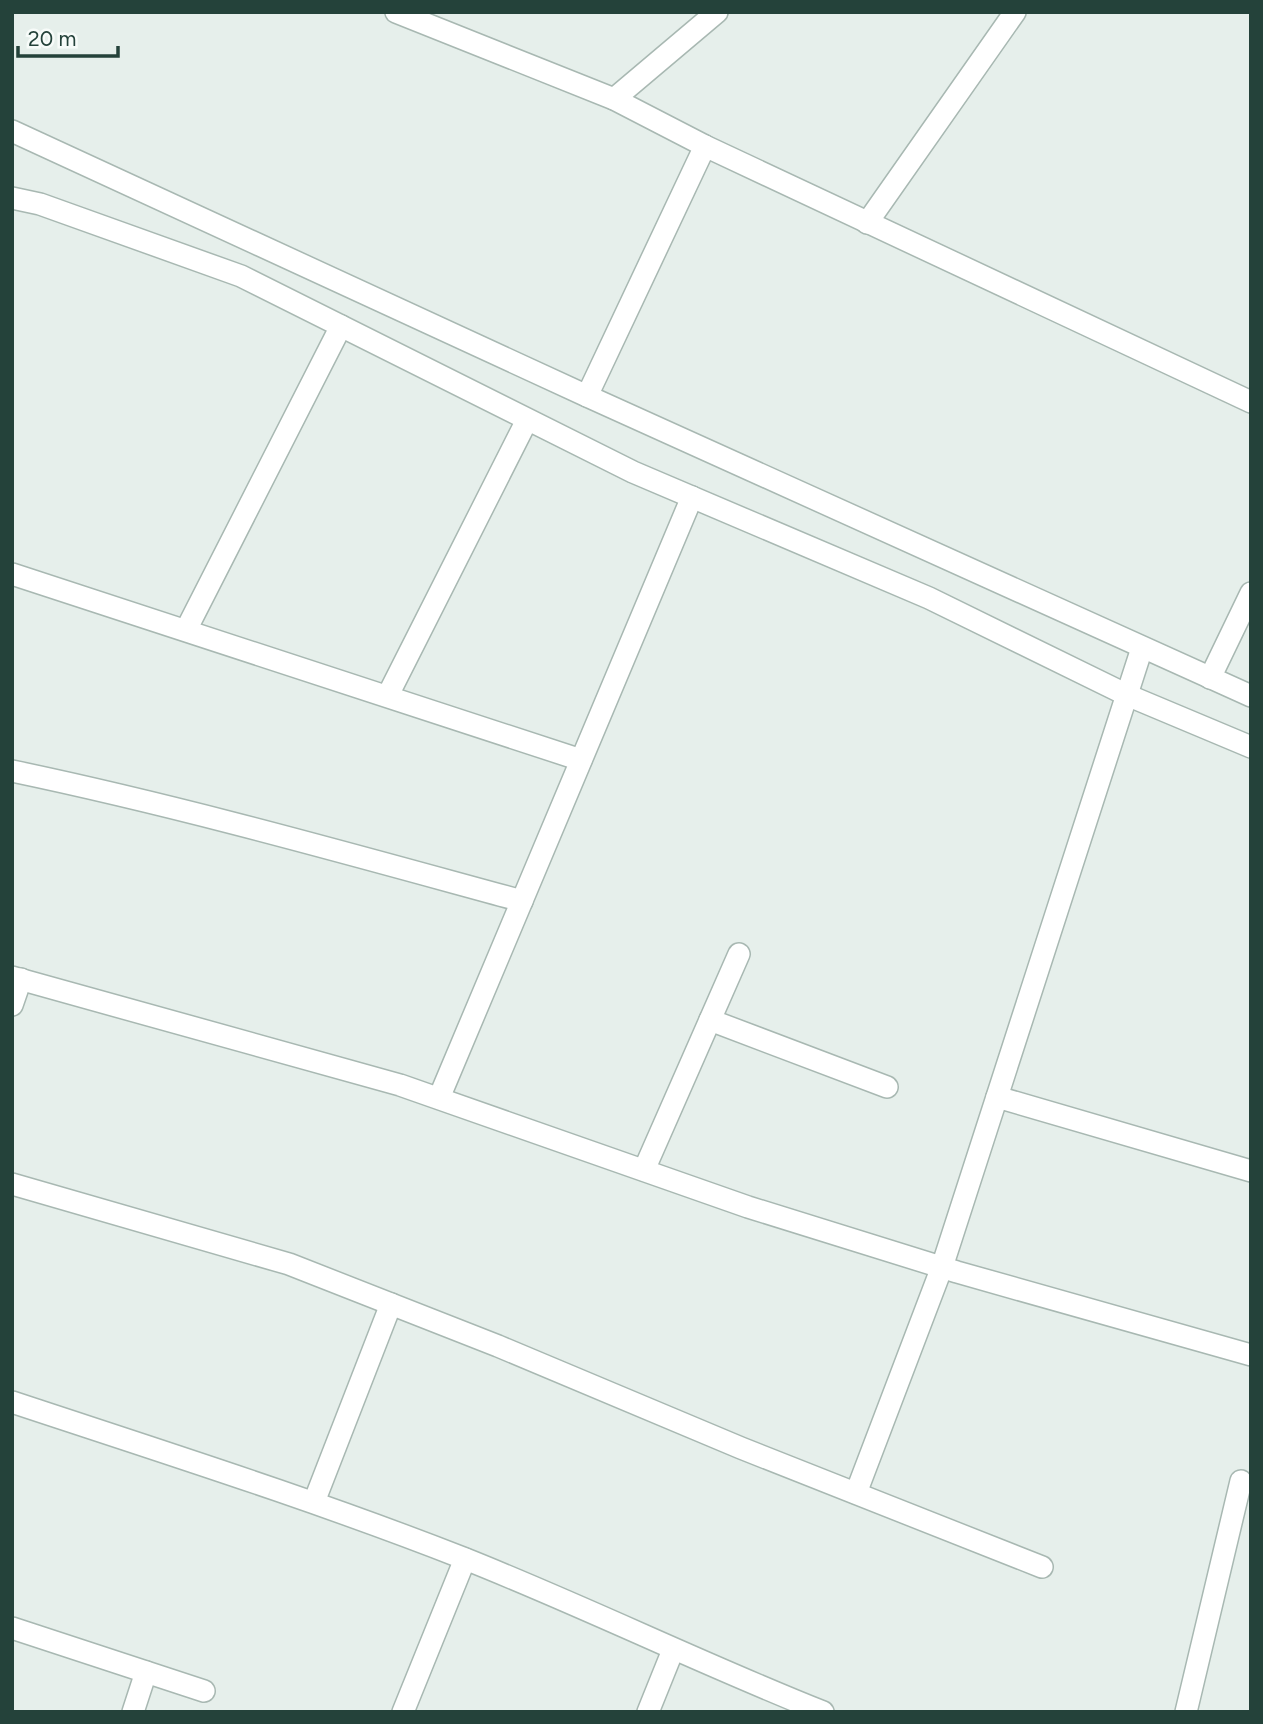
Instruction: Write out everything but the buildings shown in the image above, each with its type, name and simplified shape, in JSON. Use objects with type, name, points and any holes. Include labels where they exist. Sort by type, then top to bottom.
[{"type":"street","points":[[396,12],[614,99],[705,146],[1251,402]]},
{"type":"street","points":[[614,99],[717,12]]},
{"type":"street","points":[[867,223],[1015,12]]},
{"type":"street","points":[[12,131],[587,396],[1251,696]]},
{"type":"street","points":[[587,396],[705,146]]},
{"type":"street","points":[[12,198],[40,204],[241,276],[633,472],[929,598],[1127,695],[1251,747]]},
{"type":"street","points":[[186,630],[341,326]]},
{"type":"street","points":[[388,695],[527,420]]},
{"type":"street","points":[[439,1098],[692,497]]},
{"type":"street","points":[[12,574],[581,760]]},
{"type":"street","points":[[1210,678],[1251,593]]},
{"type":"street","points":[[856,1493],[942,1267],[1142,648]]},
{"type":"street","points":[[12,771],[296,840],[522,901]]},
{"type":"street","points":[[644,1171],[739,954]]},
{"type":"street","points":[[12,1005],[17,978],[400,1085],[748,1207],[942,1267],[1251,1355]]},
{"type":"street","points":[[710,1020],[887,1087]]},
{"type":"street","points":[[997,1097],[1251,1171]]},
{"type":"street","points":[[12,1184],[289,1265],[1042,1567]]},
{"type":"street","points":[[314,1502],[391,1304]]},
{"type":"street","points":[[12,1402],[314,1502],[465,1559],[814,1710]]},
{"type":"street","points":[[1186,1712],[1241,1481]]},
{"type":"street","points":[[403,1712],[465,1559]]},
{"type":"street","points":[[12,1628],[204,1691]]},
{"type":"street","points":[[649,1712],[673,1650]]},
{"type":"street","points":[[133,1712],[146,1672]]}]
